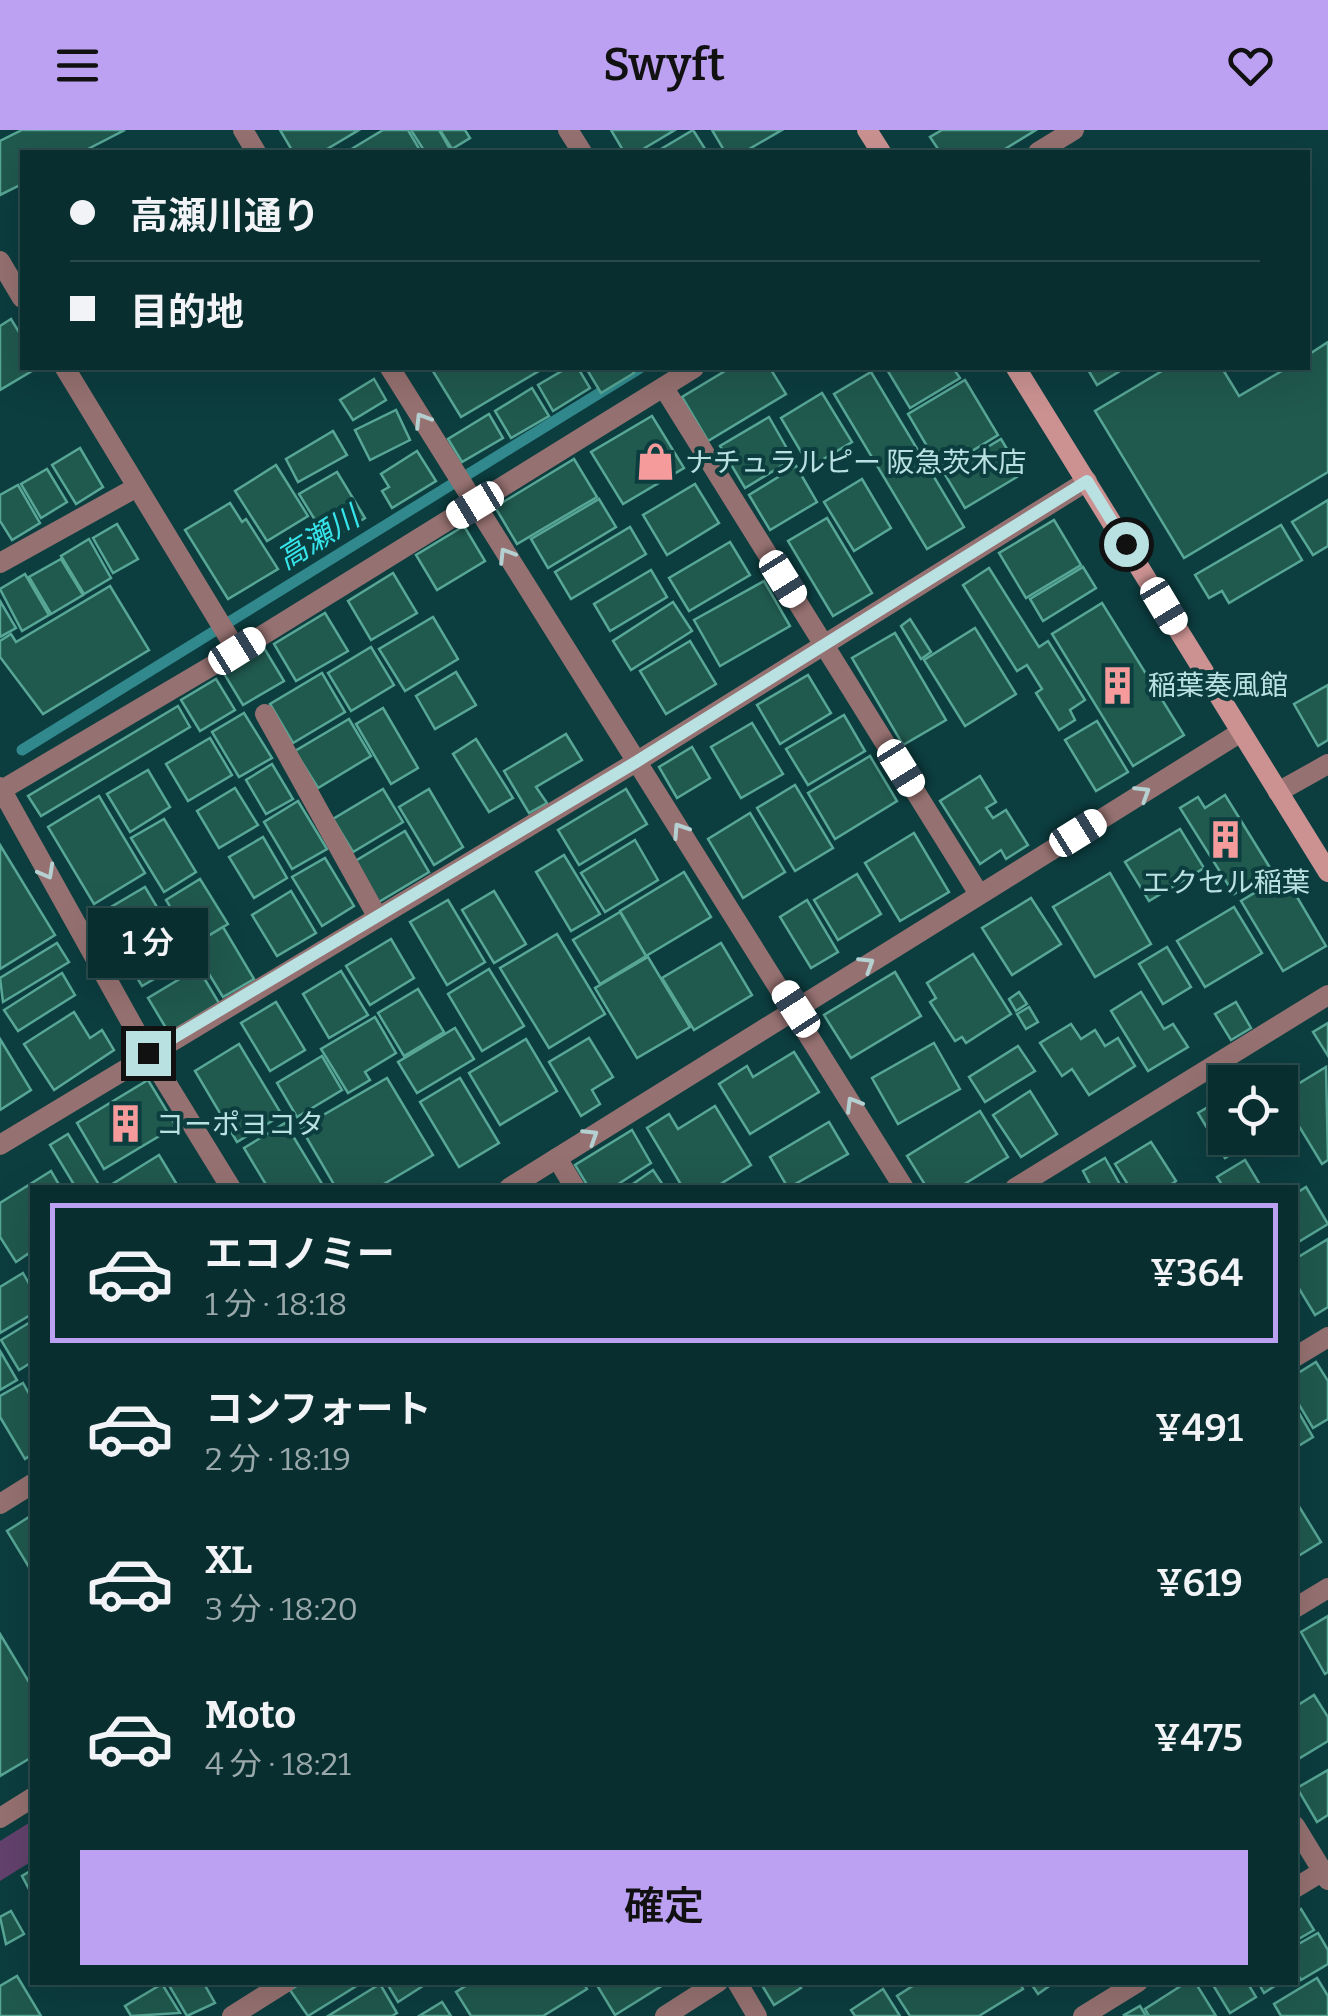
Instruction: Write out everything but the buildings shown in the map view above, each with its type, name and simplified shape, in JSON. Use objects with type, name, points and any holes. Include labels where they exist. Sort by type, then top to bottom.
[{"type":"street","points":[[1041,150],[1074,130]]},
{"type":"street","points":[[0,261],[20,295]]},
{"type":"street","points":[[66,370],[237,651]]},
{"type":"street","points":[[391,370],[796,1009],[902,1185]]},
{"type":"street","points":[[229,1185],[148,1053],[1,789],[237,651],[465,489],[664,388],[691,370]]},
{"type":"street","points":[[1017,370],[1328,872]]},
{"type":"street","points":[[664,388],[979,894]]},
{"type":"street","points":[[0,1146],[148,1053],[636,762],[1087,481]]},
{"type":"street","points":[[0,563],[137,488]]},
{"type":"street","points":[[264,714],[378,916]]},
{"type":"street","points":[[514,1185],[1241,732]]},
{"type":"street","points":[[1278,792],[1328,764]]},
{"type":"street","points":[[1020,1185],[1328,995]]},
{"type":"street","points":[[557,1158],[573,1185]]},
{"type":"street","points":[[1298,1355],[1328,1337]]},
{"type":"street","points":[[0,1504],[30,1485]]},
{"type":"street","points":[[1298,1606],[1328,1588]]},
{"type":"street","points":[[0,1818],[30,1799]]},
{"type":"street","points":[[1298,1831],[1325,1876],[1298,1887]]},
{"type":"street","points":[[232,2016],[281,1985]]},
{"type":"street","points":[[664,2016],[713,1985]]},
{"type":"street","points":[[738,1985],[756,2016]]},
{"type":"street","points":[[1082,2016],[1133,1985]]},
{"type":"shaded area","points":[[30,1822],[30,1862],[0,1881],[0,1841]]},
{"type":"waterway","name":"高瀬川","points":[[22,750],[637,370]]},
{"type":"place","name":"ナチュラルピー 阪急茨木店","points":[[655,462]]},
{"type":"place","name":"稲葉奏風館","points":[[1118,685]]},
{"type":"place","name":"エクセル稲葉","points":[[1226,839]]},
{"type":"place","name":"コーポヨコタ","points":[[126,1124]]},
{"type":"route","points":[[148,1053],[636,762],[1087,481],[1126,544]]}]
